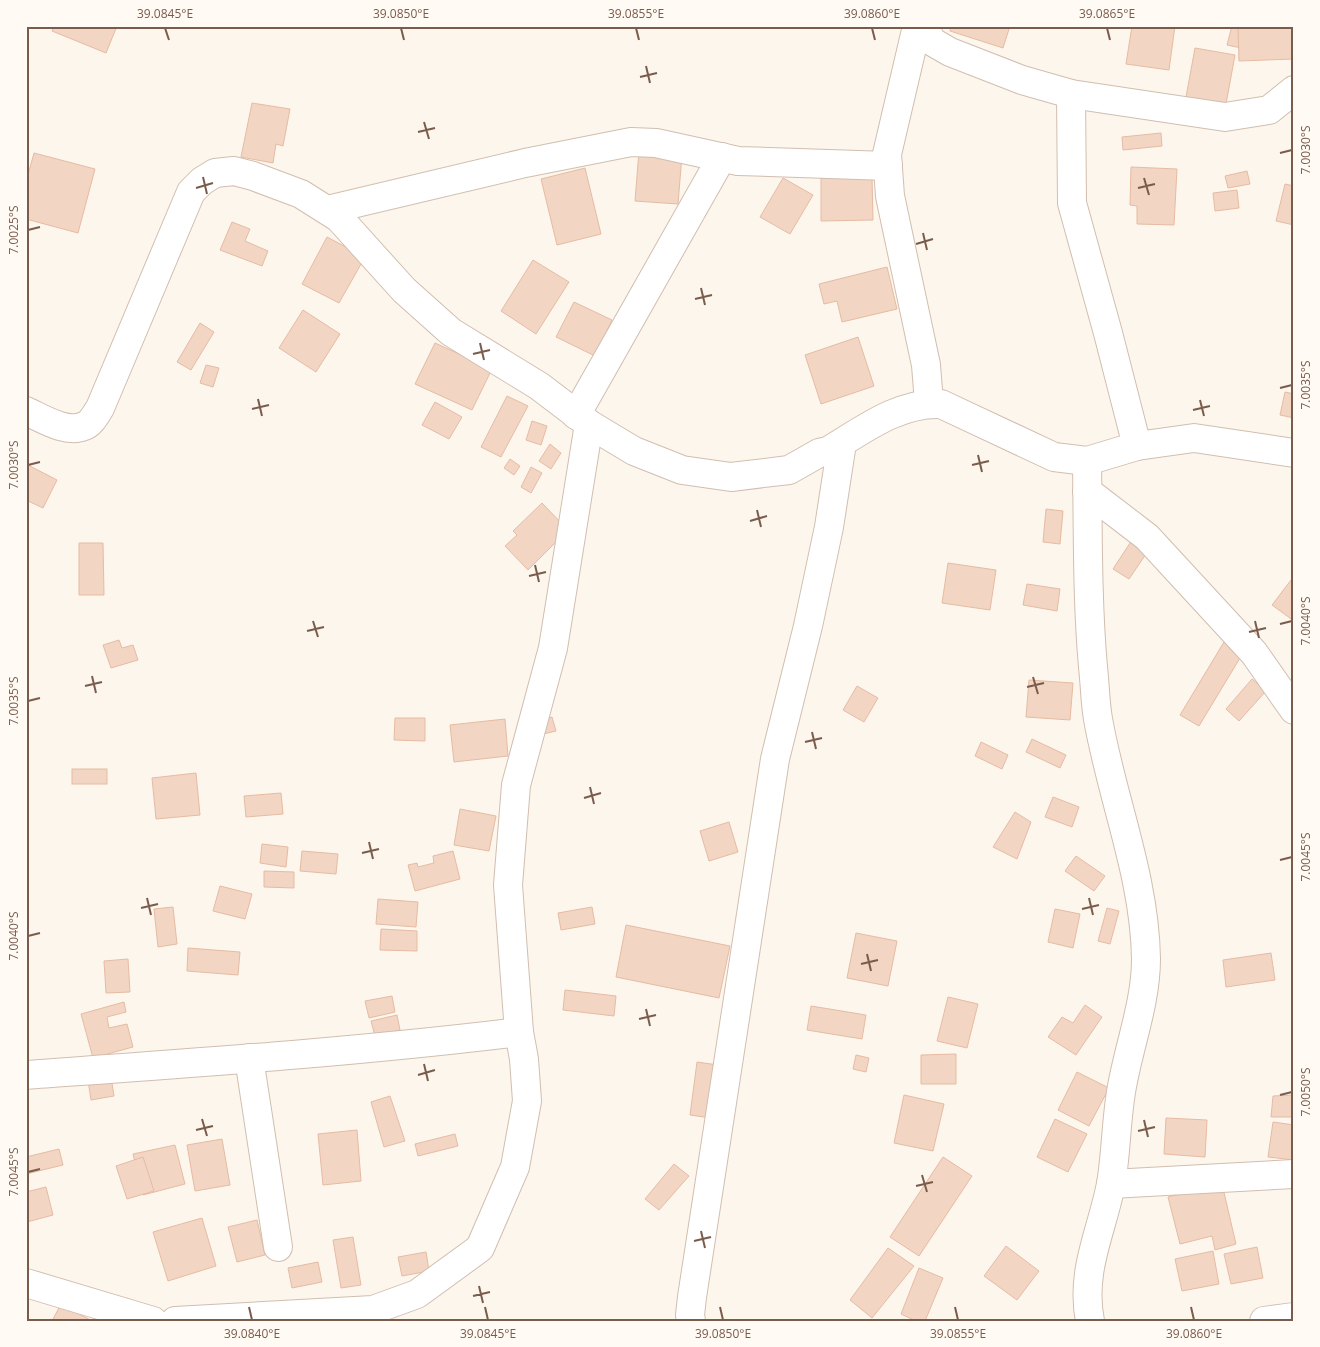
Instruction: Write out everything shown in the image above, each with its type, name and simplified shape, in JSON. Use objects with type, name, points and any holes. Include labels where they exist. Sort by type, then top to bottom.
[{"type":"street","points":[[917,26],[887,154],[890,196],[926,364],[928,403]]},
{"type":"street","points":[[925,26],[931,41],[950,52],[1022,80],[1071,94],[1225,117],[1269,110],[1294,90]]},
{"type":"street","points":[[1071,94],[1072,203],[1137,446]]},
{"type":"street","points":[[327,210],[525,162],[630,142],[656,142],[746,161],[888,166]]},
{"type":"street","points":[[175,1321],[373,1310],[417,1294],[480,1248],[515,1167],[527,1101],[524,1060],[519,1032],[508,885],[516,785],[553,648],[582,419],[722,157]]},
{"type":"street","points":[[26,411],[62,426],[74,428],[86,426],[100,408],[191,192],[202,181],[215,173],[234,172],[253,176],[301,194],[327,210],[338,218],[404,290],[451,332],[539,386],[582,419],[634,450],[682,470],[731,477],[789,470],[819,453],[828,451],[902,409],[928,403],[941,404],[1054,457],[1087,461],[1137,446],[1194,438],[1294,454]]},
{"type":"street","points":[[691,1321],[692,1296],[775,758],[828,536],[842,443]]},
{"type":"street","points":[[1087,461],[1090,630],[1098,718],[1121,820],[1136,874],[1143,919],[1146,961],[1141,998],[1121,1092],[1110,1184],[1088,1274],[1087,1308],[1090,1321]]},
{"type":"street","points":[[1088,491],[1147,536],[1254,653],[1294,710]]},
{"type":"street","points":[[26,1074],[249,1058],[446,1041],[519,1032]]},
{"type":"street","points":[[249,1058],[278,1247]]},
{"type":"street","points":[[1110,1184],[1294,1174]]},
{"type":"street","points":[[26,1283],[153,1321]]},
{"type":"street","points":[[1264,1321],[1294,1317]]},
{"type":"building","points":[[54,26],[117,26],[106,53],[52,31]]},
{"type":"building","points":[[951,26],[1010,26],[1003,48],[950,31]]},
{"type":"building","points":[[1132,26],[1175,26],[1169,70],[1126,64]]},
{"type":"building","points":[[1232,26],[1262,26],[1256,51],[1227,45]]},
{"type":"building","points":[[1238,26],[1294,26],[1294,59],[1239,61]]},
{"type":"building","points":[[1195,48],[1235,55],[1226,104],[1186,97]]},
{"type":"building","points":[[252,103],[290,109],[283,146],[276,144],[273,163],[241,157]]},
{"type":"building","points":[[1161,133],[1162,146],[1123,150],[1122,137]]},
{"type":"building","points":[[639,151],[682,155],[678,204],[635,201]]},
{"type":"building","points":[[34,153],[95,169],[78,233],[26,219],[26,182]]},
{"type":"building","points":[[1131,167],[1177,169],[1174,225],[1137,224],[1137,206],[1130,205]]},
{"type":"building","points":[[585,168],[601,234],[557,245],[541,179]]},
{"type":"building","points":[[1247,171],[1250,184],[1228,188],[1225,176]]},
{"type":"building","points":[[872,177],[873,220],[821,221],[821,178]]},
{"type":"building","points":[[783,178],[813,195],[790,234],[760,217]]},
{"type":"building","points":[[1285,184],[1294,186],[1294,225],[1276,221]]},
{"type":"building","points":[[1237,190],[1239,208],[1215,211],[1213,193]]},
{"type":"building","points":[[232,222],[250,229],[245,241],[268,251],[262,266],[220,250]]},
{"type":"building","points":[[327,237],[365,257],[339,303],[302,284]]},
{"type":"building","points":[[533,260],[569,282],[536,334],[501,311]]},
{"type":"building","points":[[887,267],[897,309],[842,322],[837,301],[824,304],[819,284]]},
{"type":"building","points":[[574,302],[612,320],[595,356],[556,337]]},
{"type":"building","points":[[303,310],[340,334],[316,372],[279,348]]},
{"type":"building","points":[[200,323],[214,332],[191,370],[177,362]]},
{"type":"building","points":[[858,337],[874,386],[821,404],[805,355]]},
{"type":"building","points":[[435,343],[492,369],[472,410],[415,384]]},
{"type":"building","points":[[206,365],[219,368],[213,387],[200,383]]},
{"type":"building","points":[[1285,392],[1294,394],[1294,418],[1280,415]]},
{"type":"building","points":[[507,396],[528,406],[501,457],[481,447]]},
{"type":"building","points":[[435,402],[462,417],[449,439],[422,425]]},
{"type":"building","points":[[532,421],[547,426],[541,445],[526,440]]},
{"type":"building","points":[[550,444],[561,453],[551,469],[539,461]]},
{"type":"building","points":[[510,459],[520,466],[514,475],[504,468]]},
{"type":"building","points":[[26,464],[57,480],[43,508],[26,500]]},
{"type":"building","points":[[531,467],[542,473],[531,493],[521,487]]},
{"type":"building","points":[[542,503],[568,530],[528,570],[505,546],[517,535],[513,531]]},
{"type":"building","points":[[1046,509],[1063,511],[1060,544],[1043,542]]},
{"type":"building","points":[[1132,540],[1148,551],[1129,579],[1113,569]]},
{"type":"building","points":[[79,543],[103,543],[104,595],[79,595]]},
{"type":"building","points":[[948,563],[996,570],[990,610],[942,603]]},
{"type":"building","points":[[1291,580],[1294,583],[1294,621],[1272,605]]},
{"type":"building","points":[[1027,584],[1060,589],[1057,611],[1023,605]]},
{"type":"building","points":[[119,640],[122,648],[133,645],[138,660],[111,668],[103,645]]},
{"type":"building","points":[[1224,642],[1243,653],[1199,726],[1180,715]]},
{"type":"building","points":[[1252,679],[1266,691],[1239,721],[1226,709]]},
{"type":"building","points":[[1029,680],[1073,683],[1070,720],[1026,717]]},
{"type":"building","points":[[857,686],[878,698],[864,722],[843,710]]},
{"type":"building","points":[[552,717],[556,731],[539,735],[535,722]]},
{"type":"building","points":[[395,718],[425,718],[425,741],[394,740]]},
{"type":"building","points":[[505,719],[508,756],[454,762],[450,725]]},
{"type":"building","points":[[1032,739],[1066,755],[1060,768],[1026,752]]},
{"type":"building","points":[[981,742],[1008,755],[1002,769],[975,756]]},
{"type":"building","points":[[72,769],[107,769],[107,784],[72,784]]},
{"type":"building","points":[[196,773],[200,815],[156,819],[152,778]]},
{"type":"building","points":[[281,793],[283,814],[246,817],[244,796]]},
{"type":"building","points":[[1053,797],[1079,807],[1072,827],[1045,817]]},
{"type":"building","points":[[460,809],[496,816],[489,851],[454,845]]},
{"type":"building","points":[[1015,812],[1031,822],[1017,859],[993,847]]},
{"type":"building","points":[[729,822],[738,852],[709,861],[700,831]]},
{"type":"building","points":[[262,844],[288,847],[286,867],[260,863]]},
{"type":"building","points":[[302,851],[338,854],[336,874],[300,871]]},
{"type":"building","points":[[453,851],[460,879],[415,891],[408,865],[417,863],[418,867],[434,863],[433,856]]},
{"type":"building","points":[[1076,856],[1105,876],[1094,891],[1065,871]]},
{"type":"building","points":[[264,871],[294,872],[294,888],[264,887]]},
{"type":"building","points":[[220,886],[252,894],[245,919],[213,911]]},
{"type":"building","points":[[378,899],[418,902],[416,927],[376,924]]},
{"type":"building","points":[[173,907],[177,944],[158,947],[154,909]]},
{"type":"building","points":[[592,907],[595,924],[561,930],[558,913]]},
{"type":"building","points":[[1107,908],[1119,911],[1110,944],[1098,941]]},
{"type":"building","points":[[1055,909],[1080,914],[1073,948],[1048,942]]},
{"type":"building","points":[[626,925],[730,946],[719,998],[616,977]]},
{"type":"building","points":[[381,929],[417,931],[417,951],[380,950]]},
{"type":"building","points":[[856,933],[897,941],[888,986],[847,978]]},
{"type":"building","points":[[188,948],[240,952],[238,975],[187,971]]},
{"type":"building","points":[[1271,953],[1275,980],[1226,987],[1223,960]]},
{"type":"building","points":[[128,959],[130,992],[106,993],[104,961]]},
{"type":"building","points":[[565,990],[616,996],[614,1016],[563,1010]]},
{"type":"building","points":[[392,996],[395,1012],[369,1018],[365,1001]]},
{"type":"building","points":[[948,997],[978,1004],[967,1048],[937,1041]]},
{"type":"building","points":[[124,1002],[126,1012],[107,1017],[109,1028],[127,1024],[133,1047],[93,1058],[81,1014]]},
{"type":"building","points":[[1085,1005],[1102,1017],[1076,1055],[1048,1037],[1062,1017],[1073,1023]]},
{"type":"building","points":[[811,1006],[866,1015],[862,1039],[807,1030]]},
{"type":"building","points":[[397,1015],[400,1030],[375,1036],[371,1021]]},
{"type":"building","points":[[956,1054],[956,1084],[921,1084],[921,1055]]},
{"type":"building","points":[[856,1055],[869,1058],[866,1072],[853,1069]]},
{"type":"building","points":[[697,1062],[718,1065],[711,1118],[690,1115]]},
{"type":"building","points":[[1077,1072],[1109,1088],[1089,1126],[1058,1110]]},
{"type":"building","points":[[111,1077],[114,1096],[91,1100],[88,1080]]},
{"type":"building","points":[[904,1095],[944,1104],[933,1151],[894,1143]]},
{"type":"building","points":[[1294,1095],[1294,1117],[1271,1117],[1273,1096]]},
{"type":"building","points":[[390,1096],[405,1141],[384,1147],[371,1102]]},
{"type":"building","points":[[1166,1118],[1207,1120],[1205,1157],[1164,1154]]},
{"type":"building","points":[[1055,1119],[1087,1134],[1068,1172],[1037,1157]]},
{"type":"building","points":[[1273,1122],[1294,1125],[1294,1160],[1268,1157]]},
{"type":"building","points":[[357,1130],[361,1181],[323,1185],[318,1134]]},
{"type":"building","points":[[455,1134],[458,1146],[418,1156],[415,1144]]},
{"type":"building","points":[[222,1139],[230,1185],[195,1191],[187,1145]]},
{"type":"building","points":[[175,1145],[185,1184],[143,1195],[133,1154]]},
{"type":"building","points":[[59,1149],[63,1165],[26,1174],[26,1157]]},
{"type":"building","points":[[143,1157],[154,1191],[127,1199],[116,1166]]},
{"type":"building","points":[[943,1157],[972,1176],[919,1256],[890,1237]]},
{"type":"building","points":[[674,1164],[689,1176],[659,1210],[645,1199]]},
{"type":"building","points":[[1222,1184],[1236,1244],[1215,1250],[1212,1236],[1180,1244],[1168,1197]]},
{"type":"building","points":[[46,1187],[53,1215],[27,1222],[26,1192]]},
{"type":"building","points":[[202,1218],[216,1266],[168,1281],[153,1232]]},
{"type":"building","points":[[257,1220],[265,1255],[237,1262],[228,1227]]},
{"type":"building","points":[[353,1237],[361,1285],[341,1288],[333,1240]]},
{"type":"building","points":[[1006,1246],[1039,1271],[1017,1300],[984,1276]]},
{"type":"building","points":[[1257,1247],[1263,1278],[1231,1284],[1224,1254]]},
{"type":"building","points":[[888,1248],[914,1266],[872,1318],[850,1300]]},
{"type":"building","points":[[1213,1251],[1219,1284],[1182,1291],[1175,1259]]},
{"type":"building","points":[[426,1252],[429,1271],[402,1276],[398,1257]]},
{"type":"building","points":[[318,1262],[322,1282],[292,1288],[288,1268]]},
{"type":"building","points":[[919,1268],[943,1278],[925,1321],[916,1321],[901,1314]]},
{"type":"building","points":[[61,1304],[92,1321],[52,1321]]}]
